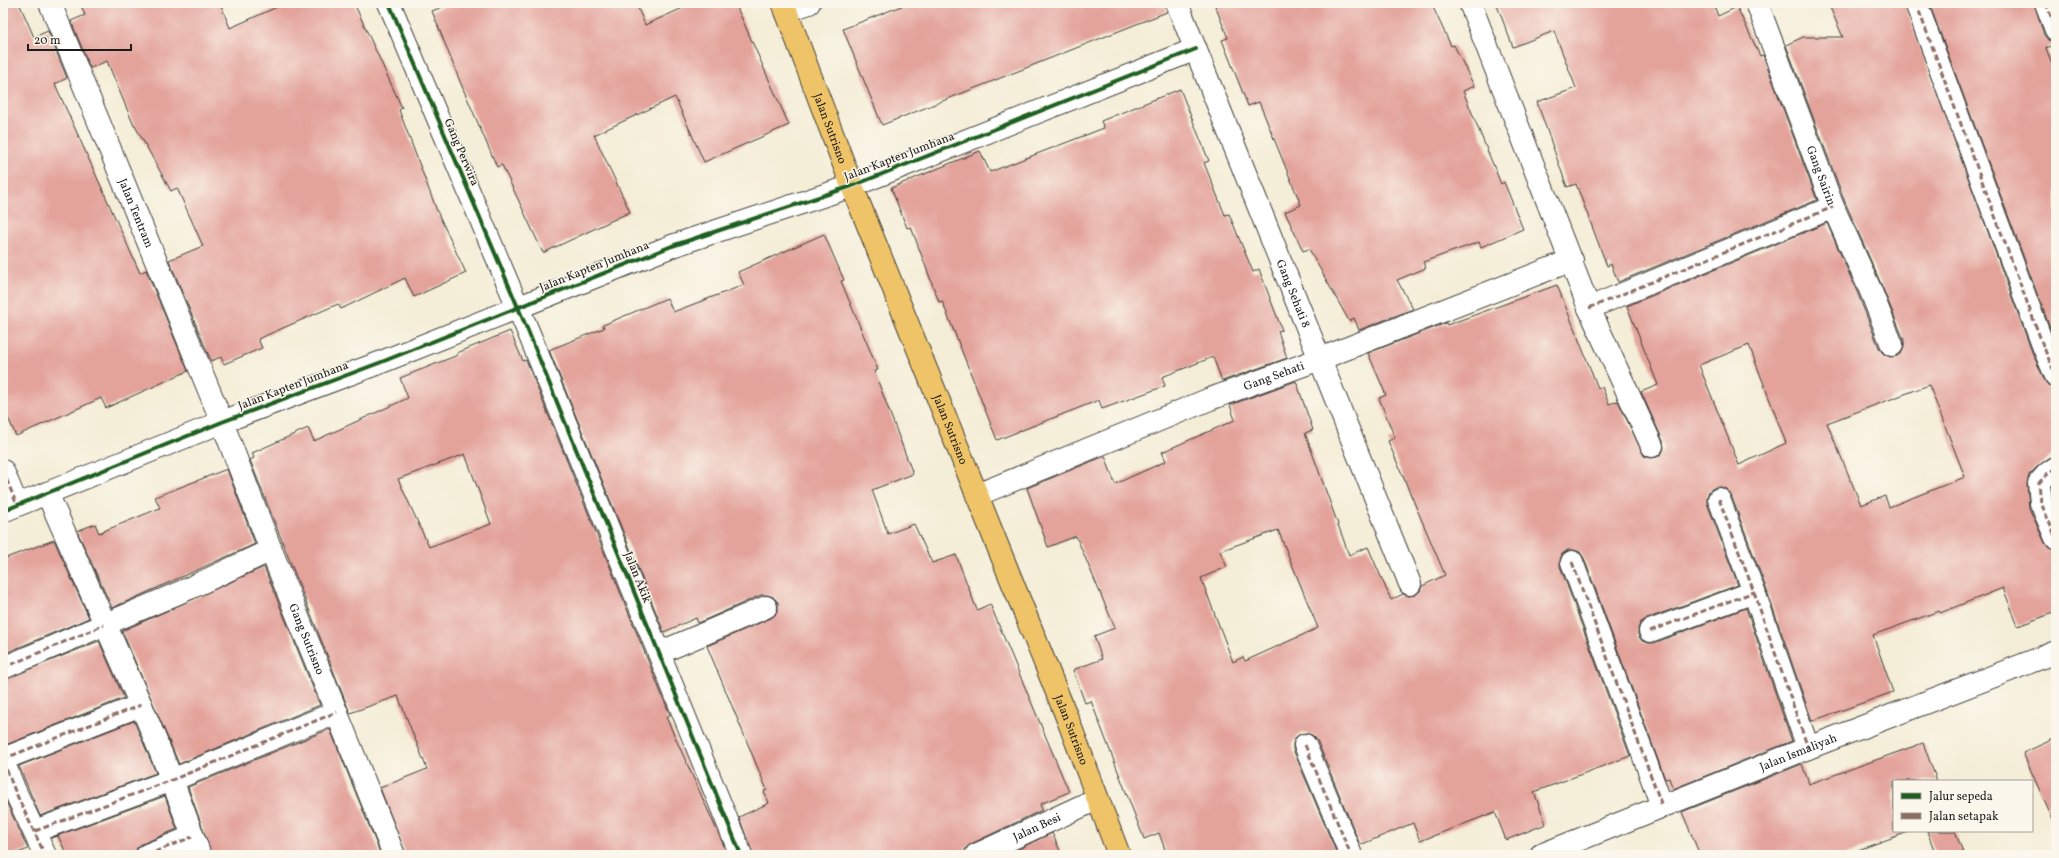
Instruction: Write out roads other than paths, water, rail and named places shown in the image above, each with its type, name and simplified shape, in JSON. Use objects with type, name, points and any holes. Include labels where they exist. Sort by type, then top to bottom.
[{"type":"main road","name":"Jalan Sutrisno","points":[[785,7],[852,186],[1120,855]]},
{"type":"street","name":"Jalan Tentram","points":[[50,3],[222,422]]},
{"type":"street","name":"Gang Perwira","points":[[389,3],[517,308]]},
{"type":"street","points":[[785,7],[810,3]]},
{"type":"street","name":"Gang Sehati 8","points":[[1177,3],[1410,584]]},
{"type":"street","points":[[1470,3],[1572,260],[1589,308],[1652,446]]},
{"type":"street","name":"Gang Sairin","points":[[1757,3],[1833,207],[1870,289],[1892,345]]},
{"type":"street","points":[[1916,3],[2044,348],[2056,376]]},
{"type":"street","points":[[2046,3],[2056,30]]},
{"type":"street","name":"Jalan Kapten Jumhana","points":[[10,508],[222,422],[517,308],[672,246],[852,186],[1196,49]]},
{"type":"street","points":[[1589,308],[1833,207]]},
{"type":"street","name":"Gang Sehati","points":[[977,495],[1203,402],[1320,359],[1572,260]]},
{"type":"street","name":"Jalan Akik","points":[[517,308],[659,653],[740,855]]},
{"type":"street","name":"Gang Sutrisno","points":[[222,422],[271,550],[394,855]]},
{"type":"street","points":[[2056,468],[2046,474],[2039,483],[2041,503],[2056,538]]},
{"type":"street","points":[[3,471],[10,508]]},
{"type":"street","points":[[47,493],[104,625],[141,705],[172,780],[196,846],[147,855]]},
{"type":"street","points":[[1719,499],[1754,592],[1808,748]]},
{"type":"street","points":[[3,668],[190,588],[271,550]]},
{"type":"street","points":[[1572,562],[1662,806]]},
{"type":"street","points":[[1650,630],[1754,592]]},
{"type":"street","points":[[659,653],[766,607]]},
{"type":"street","name":"Jalan Ismaliyah","points":[[1549,854],[1662,806],[2056,652]]},
{"type":"street","points":[[45,855],[15,791],[3,760],[141,705]]},
{"type":"street","points":[[34,831],[172,780],[337,712]]},
{"type":"street","points":[[1305,744],[1351,855]]},
{"type":"street","name":"Jalan Besi","points":[[976,855],[1097,799]]}]
